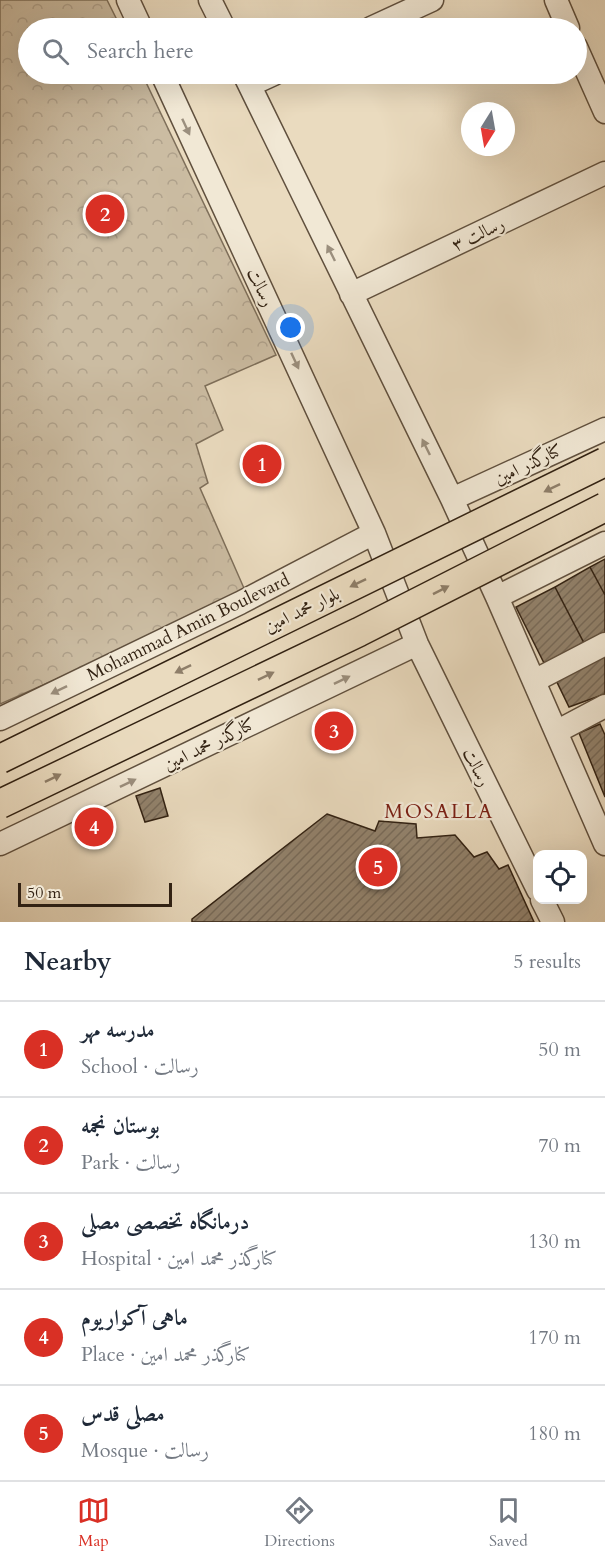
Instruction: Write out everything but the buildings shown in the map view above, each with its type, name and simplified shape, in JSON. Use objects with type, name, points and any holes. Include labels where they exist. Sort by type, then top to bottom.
[{"type":"main road","name":"بلوار محمد امین","points":[[0,759],[605,462]]},
{"type":"main road","points":[[0,804],[359,632],[605,507]]},
{"type":"street","points":[[128,0],[136,18]]},
{"type":"street","points":[[210,0],[219,18]]},
{"type":"street","points":[[393,18],[432,0]]},
{"type":"street","points":[[556,0],[564,18]]},
{"type":"street","points":[[587,72],[605,112]]},
{"type":"street","name":"رسالت","points":[[167,84],[374,533],[417,644],[533,882]]},
{"type":"street","points":[[249,84],[452,499],[556,732],[600,816],[605,844]]},
{"type":"street","name":"رسالت ۳","points":[[351,294],[605,173]]},
{"type":"street","name":"کنارگذر امین","points":[[452,499],[605,429]]},
{"type":"street","name":"Mohammad Amin Boulevard","points":[[0,719],[240,603],[374,533]]},
{"type":"street","points":[[497,597],[605,543]]},
{"type":"street","name":"کنارگذر محمد امین","points":[[0,844],[417,644]]},
{"type":"street","points":[[534,681],[605,644]]},
{"type":"street","points":[[556,732],[605,706]]},
{"type":"street","points":[[544,904],[553,922]]},
{"type":"green space","points":[[0,0],[107,0],[116,18],[18,18],[18,84],[147,84],[276,355],[205,386],[223,430],[196,444],[208,483],[200,488],[247,595],[0,704]]},
{"type":"place","name":"بوستان نجمه","points":[[105,214]]},
{"type":"place","name":"مدرسه مهر","points":[[262,464]]},
{"type":"place","name":"درمانگاه تخصصی مصلی","points":[[334,731]]},
{"type":"place","name":"ماهی آکواریوم","points":[[94,827]]},
{"type":"place","name":"مصلی قدس","points":[[378,867]]},
{"type":"district","name":"MOSALLA","points":[[439,811]]}]
